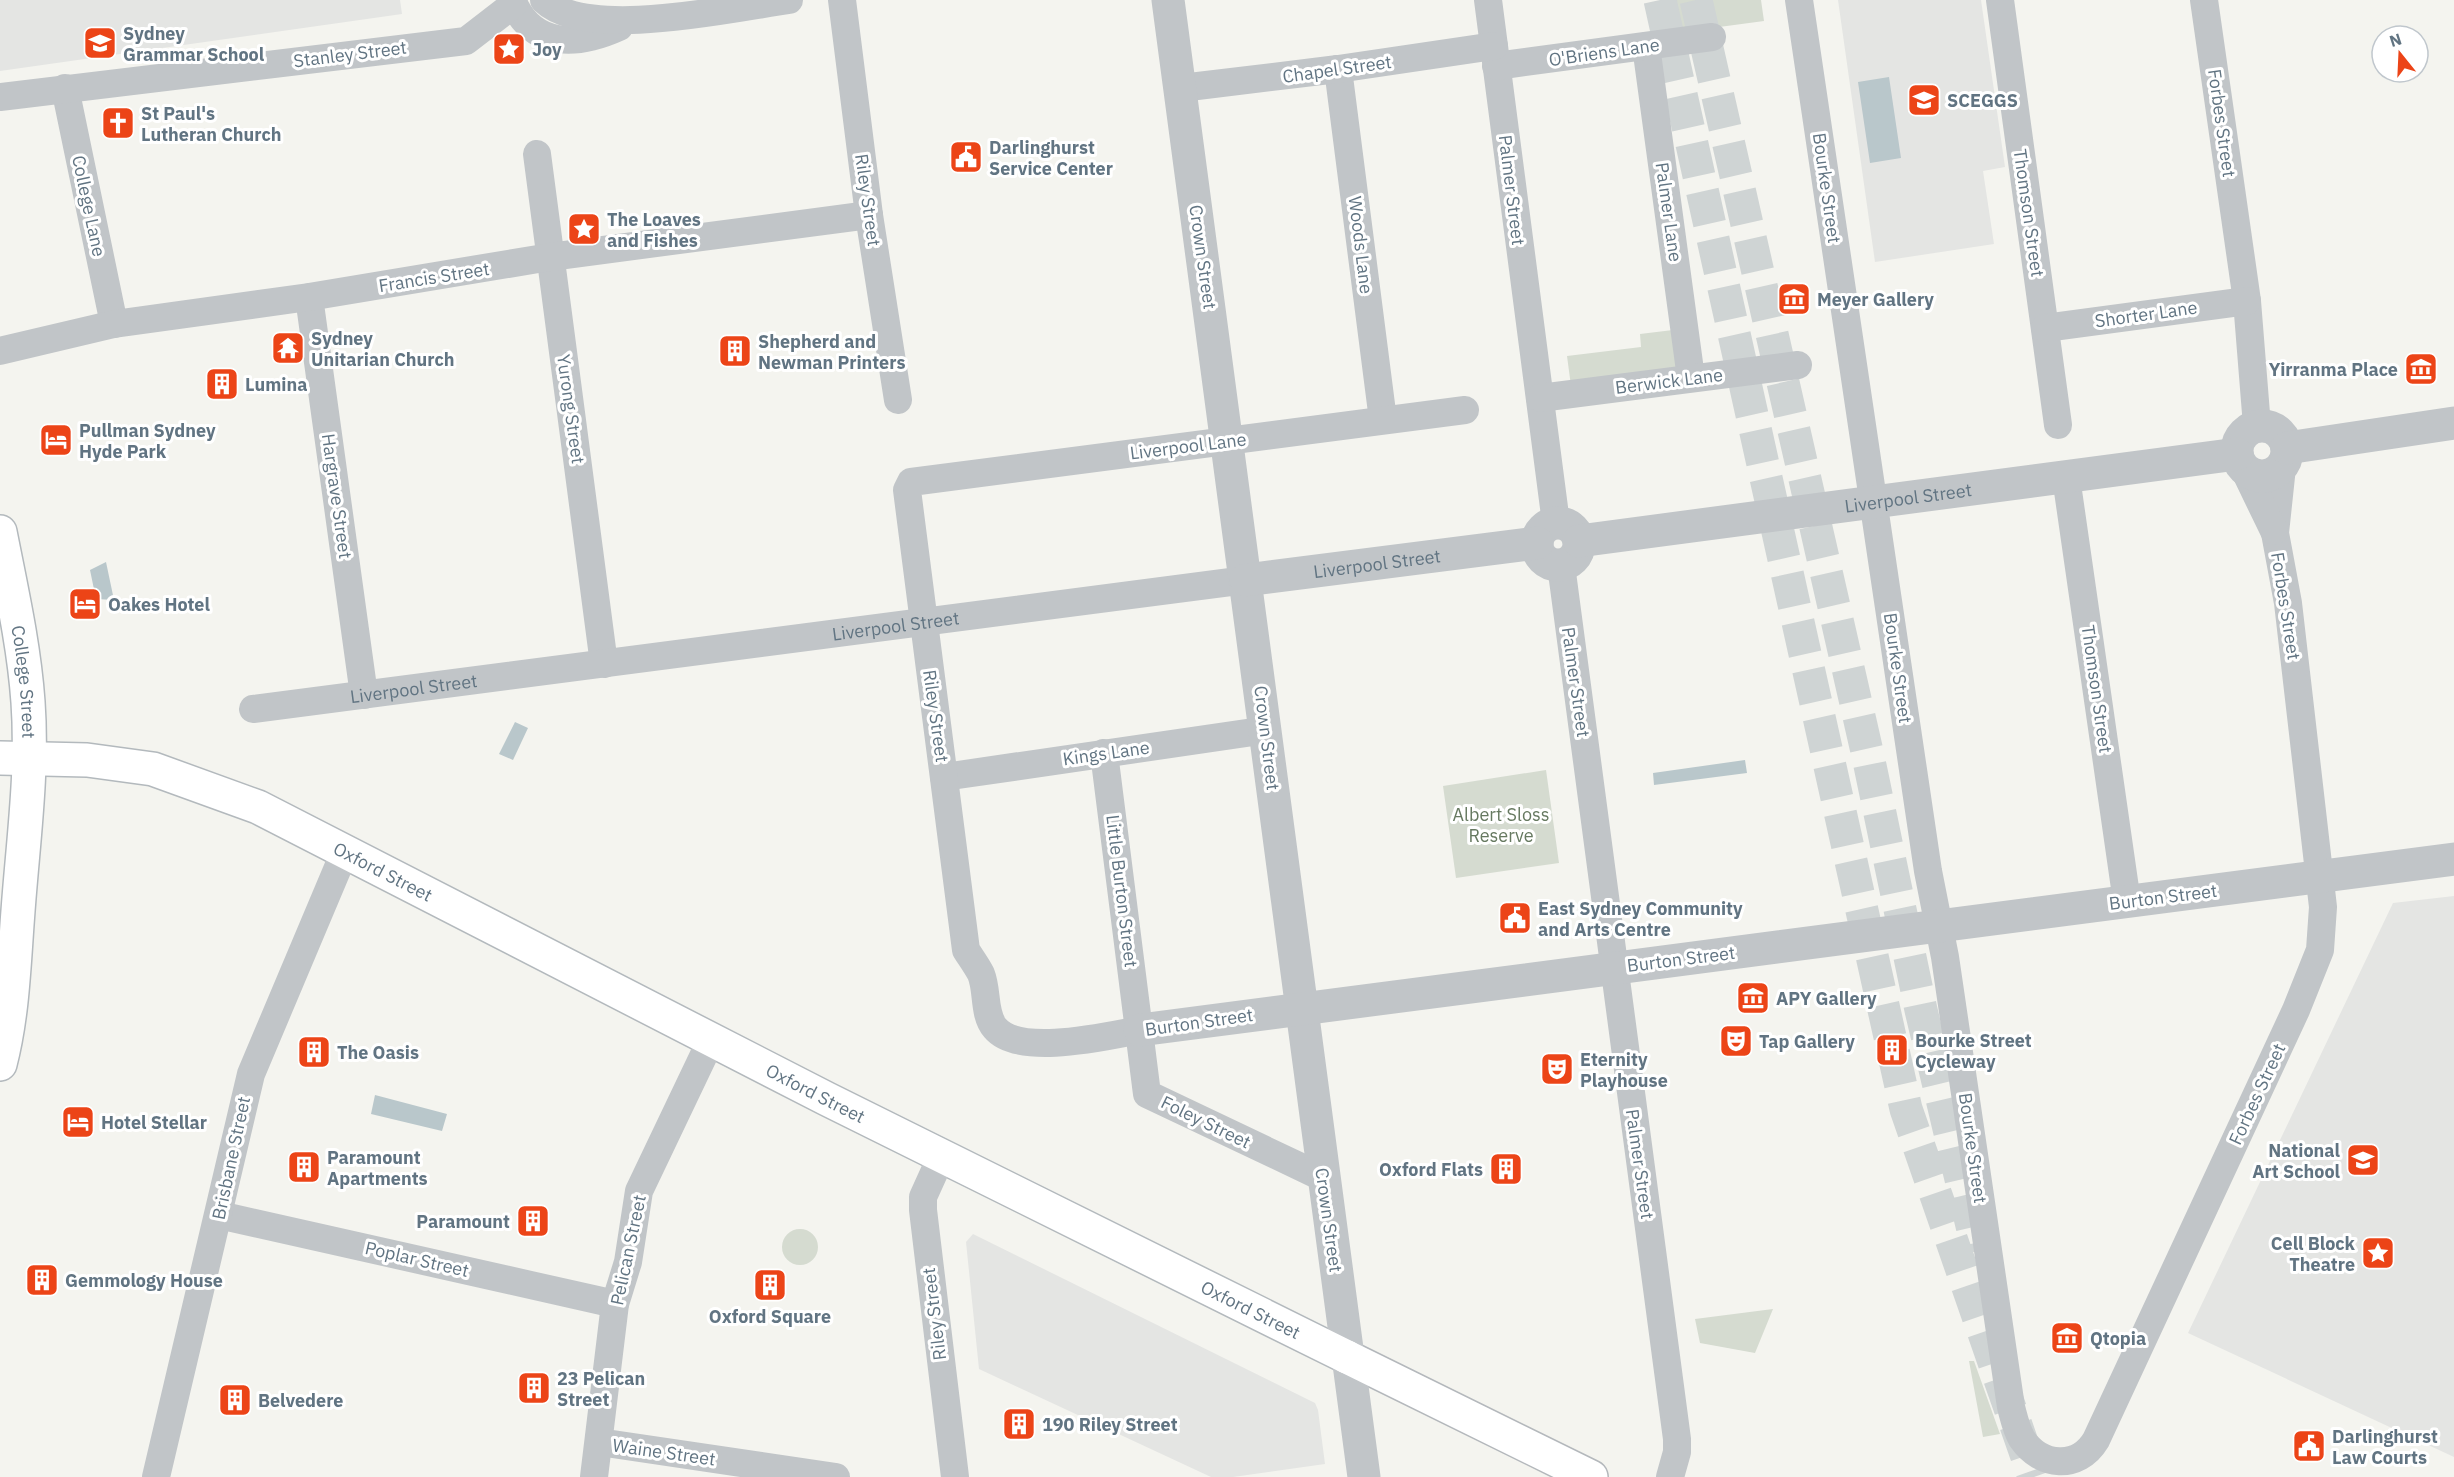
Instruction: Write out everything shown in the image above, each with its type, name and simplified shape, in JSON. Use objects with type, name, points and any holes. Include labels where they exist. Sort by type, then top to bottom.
[{"type":"main road","name":"College Street","points":[[0,532],[20,639],[28,702],[10,763],[12,986],[7,1037],[0,1064]]},
{"type":"main road","name":"Oxford Street","points":[[10,763],[87,759],[162,771],[258,807],[827,1099],[1591,1477]]},
{"type":"street","name":"Stanley Street","points":[[544,0],[565,14],[587,19],[635,21],[789,0]]},
{"type":"street","name":"Riley Street","points":[[842,0],[869,215],[898,400]]},
{"type":"street","name":"Crown Street","points":[[1168,0],[1267,730],[1301,1008],[1364,1477]]},
{"type":"street","name":"Palmer Street","points":[[1488,0],[1677,1439],[1677,1452],[1670,1477]]},
{"type":"street","name":"Bourke Street","points":[[1799,0],[1928,871],[1945,957],[2000,1336]]},
{"type":"street","name":"Thomson Street","points":[[2000,0],[2058,425]]},
{"type":"street","name":"Forbes Street","points":[[2204,0],[2247,301],[2257,426]]},
{"type":"street","name":"Stanley Street","points":[[0,97],[466,41],[513,2],[532,27],[545,36],[563,41],[603,35],[635,21]]},
{"type":"street","name":"O'Briens Lane","points":[[1495,56],[1646,46],[1712,37]]},
{"type":"street","name":"Palmer Lane","points":[[1646,46],[1691,378]]},
{"type":"street","name":"Chapel Street","points":[[1181,88],[1338,69],[1495,56]]},
{"type":"street","name":"Woods Lane","points":[[1338,69],[1383,420]]},
{"type":"street","name":"College Lane","points":[[65,88],[114,324]]},
{"type":"street","name":"Yurong Street","points":[[537,154],[604,664]]},
{"type":"street","name":"Francis Street","points":[[0,351],[114,324],[309,297],[550,257],[869,215]]},
{"type":"street","name":"Hargrave Street","points":[[309,297],[364,694]]},
{"type":"street","name":"Shorter Lane","points":[[2045,328],[2247,301]]},
{"type":"street","name":"Berwick Lane","points":[[1540,398],[1798,365]]},
{"type":"street","name":"Liverpool Lane","points":[[911,482],[1465,410]]},
{"type":"street","points":[[2285,457],[2284,438],[2277,430],[2267,426],[2257,426],[2241,436],[2240,462],[2251,474],[2268,476],[2285,457],[2454,423]]},
{"type":"street","name":"Forbes Street","points":[[2275,533],[2285,457]]},
{"type":"street","name":"Liverpool Street","points":[[253,709],[1246,580],[1558,543],[2066,477],[2240,462]]},
{"type":"street","name":"Forbes Street","points":[[2000,1336],[2011,1407],[2023,1441],[2042,1457],[2053,1461],[2064,1462],[2087,1453],[2102,1429],[2313,970],[2323,929],[2320,876],[2288,603],[2275,533],[2240,462]]},
{"type":"street","name":"Thomson Street","points":[[2066,477],[2127,902]]},
{"type":"street","name":"Riley Street","points":[[911,482],[907,490],[966,950]]},
{"type":"street","name":"Kings Lane","points":[[944,777],[1267,730]]},
{"type":"street","name":"Little Burton Street","points":[[1104,753],[1140,1029]]},
{"type":"street","name":"Brisbane Street","points":[[156,1477],[251,1074],[345,851]]},
{"type":"street","name":"Burton Street","points":[[966,950],[981,975],[989,1016],[994,1028],[1006,1037],[1024,1042],[1050,1042],[2454,859]]},
{"type":"street","name":"Foley Street","points":[[1140,1029],[1148,1094],[1324,1178]]},
{"type":"street","name":"Pelican Street","points":[[594,1477],[615,1304],[628,1262],[639,1191],[712,1038]]},
{"type":"street","name":"Riley Street","points":[[942,1155],[923,1197],[923,1210],[955,1477]]},
{"type":"street","name":"Poplar Street","points":[[219,1215],[615,1304]]},
{"type":"street","name":"Waine Street","points":[[598,1442],[836,1477]]},
{"type":"shaded area","name":"Sydney Grammar School","points":[[0,0],[400,0],[402,14],[0,71]]},
{"type":"shaded area","name":"SCEGGS","points":[[1838,0],[1981,0],[2005,167],[1983,171],[1994,244],[1875,262]]},
{"type":"shaded area","points":[[1889,77],[1901,158],[1870,163],[1858,82]]},
{"type":"shaded area","points":[[106,562],[114,600],[96,599],[90,570]]},
{"type":"shaded area","points":[[515,722],[528,728],[513,760],[499,754]]},
{"type":"shaded area","points":[[1745,760],[1747,773],[1654,785],[1653,773]]},
{"type":"shaded area","name":"National Art School","points":[[2454,896],[2454,1457],[2188,1333],[2393,903]]},
{"type":"shaded area","points":[[375,1095],[447,1114],[442,1131],[371,1114]]},
{"type":"shaded area","points":[[973,1234],[1315,1403],[1318,1410],[1325,1464],[1233,1477],[1211,1477],[979,1369],[966,1242]]},
{"type":"green space","points":[[1663,0],[1761,0],[1764,21],[1667,34]]},
{"type":"green space","points":[[1673,330],[1678,365],[1673,371],[1571,386],[1567,356],[1641,347],[1640,334]]},
{"type":"green space","name":"Albert Sloss Reserve","points":[[1546,770],[1559,863],[1456,878],[1443,786]]},
{"type":"green space","points":[[800,1229],[813,1234],[818,1247],[813,1260],[800,1265],[787,1260],[782,1247],[787,1234]]},
{"type":"green space","points":[[1773,1309],[1755,1353],[1700,1343],[1695,1319]]},
{"type":"green space","points":[[1969,1361],[1974,1361],[2000,1434],[1983,1437]]},
{"type":"tunnel","points":[[1660,0],[1906,1109],[2034,1477]]},
{"type":"tunnel","points":[[1696,0],[1868,756],[1921,1010],[1978,1251]]},
{"type":"place","name":"Sydney Grammar School","points":[[100,43]]},
{"type":"place","name":"Joy","points":[[509,49]]},
{"type":"place","name":"SCEGGS","points":[[1924,100]]},
{"type":"place","name":"St Paul's Lutheran Church","points":[[118,123]]},
{"type":"place","name":"Darlinghurst Service Center","points":[[966,157]]},
{"type":"place","name":"The Loaves and Fishes","points":[[584,229]]},
{"type":"place","name":"Meyer Gallery","points":[[1794,299]]},
{"type":"place","name":"Sydney Unitarian Church","points":[[288,348]]},
{"type":"place","name":"Shepherd and Newman Printers","points":[[735,351]]},
{"type":"place","name":"Yirranma Place","points":[[2421,369]]},
{"type":"place","name":"Lumina","points":[[222,384]]},
{"type":"place","name":"Pullman Sydney Hyde Park","points":[[56,440]]},
{"type":"place","name":"Oakes Hotel","points":[[85,604]]},
{"type":"place","name":"East Sydney Community and Arts Centre","points":[[1515,918]]},
{"type":"place","name":"APY Gallery","points":[[1753,998]]},
{"type":"place","name":"Tap Gallery","points":[[1736,1041]]},
{"type":"place","name":"Bourke Street Cycleway","points":[[1892,1050]]},
{"type":"place","name":"The Oasis","points":[[314,1052]]},
{"type":"place","name":"Eternity Playhouse","points":[[1557,1069]]},
{"type":"place","name":"Hotel Stellar","points":[[78,1122]]},
{"type":"place","name":"National Art School","points":[[2363,1160]]},
{"type":"place","name":"Paramount Apartments","points":[[304,1167]]},
{"type":"place","name":"Oxford Flats","points":[[1506,1169]]},
{"type":"place","name":"Paramount","points":[[533,1221]]},
{"type":"place","name":"Cell Block Theatre","points":[[2378,1253]]},
{"type":"place","name":"Gemmology House","points":[[42,1280]]},
{"type":"place","name":"Oxford Square","points":[[770,1285]]},
{"type":"place","name":"Qtopia","points":[[2067,1338]]},
{"type":"place","name":"23 Pelican Street","points":[[534,1388]]},
{"type":"place","name":"Belvedere","points":[[235,1400]]},
{"type":"place","name":"190 Riley Street","points":[[1019,1424]]},
{"type":"place","name":"Darlinghurst Law Courts","points":[[2309,1446]]}]
